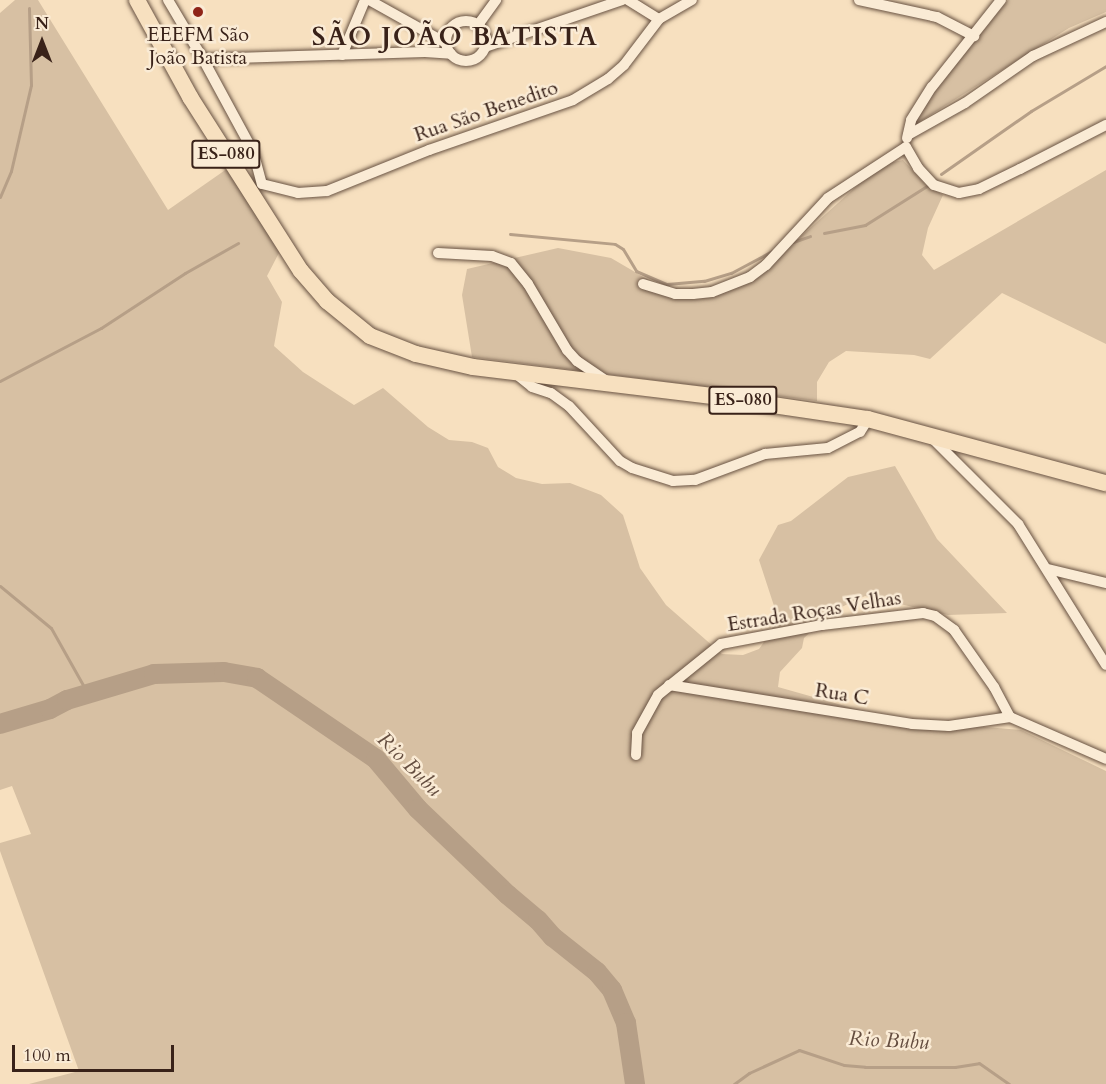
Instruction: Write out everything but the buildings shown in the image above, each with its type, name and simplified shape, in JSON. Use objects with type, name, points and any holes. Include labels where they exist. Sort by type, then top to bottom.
[{"type":"main road","name":"ES-080","points":[[137,0],[190,96],[256,188],[301,271],[319,292],[356,327],[389,345],[446,362],[515,373],[783,405],[868,419],[1106,483]]},
{"type":"street","points":[[168,0],[253,151],[256,188]]},
{"type":"street","points":[[342,55],[367,0],[448,49],[457,59],[473,59],[485,47],[622,0]]},
{"type":"street","points":[[478,25],[496,0]]},
{"type":"street","points":[[628,0],[658,19]]},
{"type":"street","name":"Rua São Benedito","points":[[256,188],[298,194],[327,191],[429,150],[573,100],[608,79],[624,65],[658,19],[692,0]]},
{"type":"street","points":[[859,0],[937,17],[974,36]]},
{"type":"street","points":[[1001,0],[932,87],[911,120],[906,147],[928,179],[941,188],[959,194],[979,189],[1106,124]]},
{"type":"street","points":[[448,49],[449,30],[454,24],[462,21],[478,25],[486,39],[485,47]]},
{"type":"street","points":[[908,135],[965,103],[1033,56],[1106,22]]},
{"type":"street","points":[[203,59],[448,49]]},
{"type":"street","points":[[643,284],[675,294],[693,294],[712,292],[750,277],[766,265],[828,198],[906,147]]},
{"type":"street","points":[[438,253],[492,256],[511,263],[528,284],[567,350],[577,361],[613,384]]},
{"type":"street","points":[[515,373],[532,387],[551,393],[569,406],[620,461],[632,468],[673,481],[695,480],[765,454],[828,448],[860,432],[868,419]]},
{"type":"street","points":[[925,433],[1017,524],[1106,665]]},
{"type":"street","points":[[1047,569],[1106,583]]},
{"type":"street","name":"Estrada Roças Velhas","points":[[636,754],[640,723],[658,695],[716,647],[732,640],[822,625],[922,613],[936,616],[954,630],[994,687],[1010,717]]},
{"type":"street","name":"Rua C","points":[[669,685],[912,724],[949,726],[1010,717]]},
{"type":"street","points":[[1010,717],[1106,759]]},
{"type":"shaded area","points":[[15,0],[38,0],[168,210],[231,166],[281,249],[267,276],[282,302],[274,346],[303,372],[354,405],[383,388],[428,427],[449,440],[472,442],[488,448],[498,467],[516,478],[542,484],[570,483],[601,495],[623,515],[640,568],[666,605],[722,654],[743,655],[759,649],[771,632],[776,612],[759,560],[778,525],[791,521],[848,477],[895,466],[937,539],[1007,613],[948,615],[865,596],[833,611],[804,638],[802,648],[780,672],[778,687],[891,719],[1021,730],[1106,771],[1106,1084],[29,1084],[79,1071],[0,851],[0,843],[31,834],[12,786],[0,790],[0,13]]},
{"type":"shaded area","points":[[1008,0],[1106,0],[1106,12],[1069,28],[913,126],[924,104]]},
{"type":"shaded area","points":[[903,160],[925,184],[943,195],[928,228],[922,255],[934,270],[1106,170],[1106,344],[1002,293],[930,359],[914,355],[846,351],[829,362],[817,382],[817,401],[472,357],[462,295],[467,269],[558,248],[611,258],[664,289],[702,290],[754,279],[880,165]]},
{"type":"waterway","points":[[0,197],[11,171],[31,85],[29,8]]},
{"type":"waterway","points":[[941,174],[1031,111],[1106,66]]},
{"type":"waterway","points":[[824,233],[865,225],[927,186]]},
{"type":"waterway","points":[[510,234],[615,244],[623,249],[636,271],[667,284],[704,281],[731,273],[774,250]]},
{"type":"waterway","points":[[793,242],[810,236]]},
{"type":"waterway","points":[[0,381],[101,328],[185,273],[238,243]]},
{"type":"waterway","points":[[0,586],[51,628],[88,694]]},
{"type":"waterway","name":"Rio Bubu","points":[[0,724],[50,709],[67,700],[154,674],[224,672],[257,678],[376,759],[418,809],[508,895],[538,920],[553,937],[597,972],[612,990],[626,1023],[635,1084]]},
{"type":"waterway","name":"Rio Bubu","points":[[734,1084],[749,1073],[799,1050],[844,1065],[865,1067],[955,1067],[979,1063],[1009,1084]]},
{"type":"place","name":"EEEFM São João Batista","points":[[198,12]]},
{"type":"district","name":"SÃO JOÃO BATISTA","points":[[455,37]]}]
